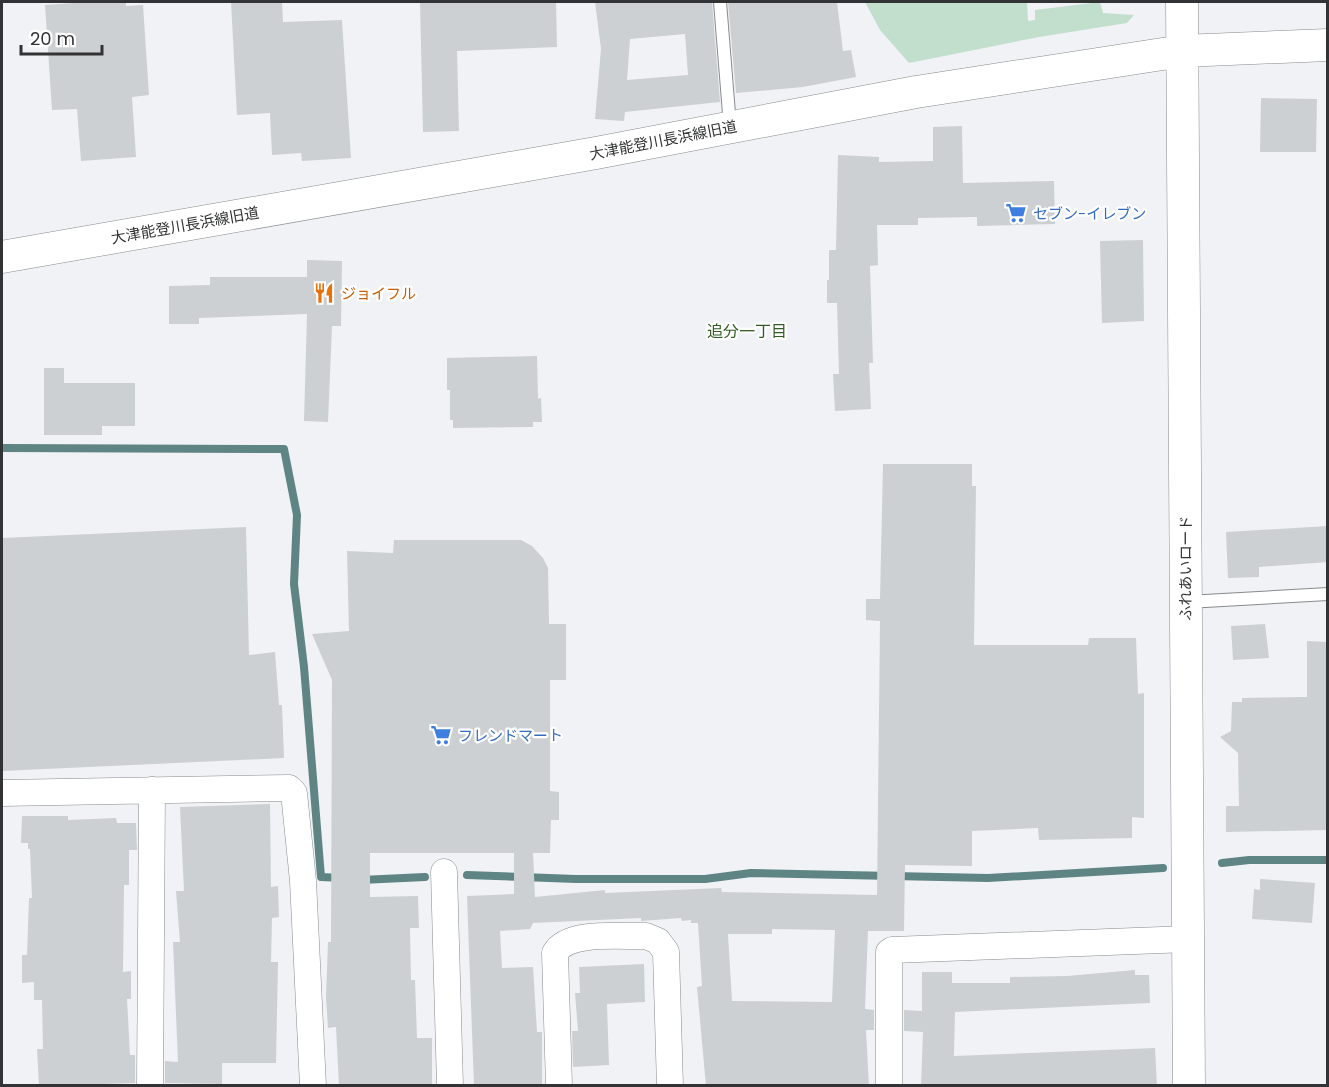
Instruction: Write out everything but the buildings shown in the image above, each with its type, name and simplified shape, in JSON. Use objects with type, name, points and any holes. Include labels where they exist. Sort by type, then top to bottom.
[{"type":"street","name":"ふれあいロード","points":[[1182,2],[1189,1086]]},
{"type":"street","name":"大津能登川長浜線旧道","points":[[2,257],[916,92],[1182,51],[1328,45]]},
{"type":"street","points":[[2,794],[289,788],[294,793],[303,881],[313,1086]]},
{"type":"street","points":[[150,1086],[152,790]]},
{"type":"street","points":[[444,872],[450,1086]]},
{"type":"street","points":[[559,1086],[555,952],[559,945],[571,938],[646,936],[658,941],[666,952],[670,1086]]},
{"type":"street","points":[[889,1086],[889,952],[892,950],[1188,939]]},
{"type":"lane","points":[[720,2],[730,127]]},
{"type":"lane","points":[[1185,602],[1328,594]]},
{"type":"green space","points":[[865,2],[1027,2],[1028,21],[1035,20],[1035,10],[1100,2],[1103,13],[1134,15],[1127,23],[1039,37],[909,63],[880,30]]},
{"type":"waterway","points":[[2,448],[284,449],[297,515],[294,584],[304,667],[321,877],[342,878]]},
{"type":"waterway","points":[[1222,863],[1249,860],[1328,860]]},
{"type":"waterway","points":[[467,875],[576,879],[705,879],[751,873],[988,878],[1163,868]]},
{"type":"waterway","points":[[361,880],[425,877]]},
{"type":"place","name":"セブン-イレブン","points":[[1016,213]]},
{"type":"place","name":"ジョイフル","points":[[324,293]]},
{"type":"place","name":"フレンドマート","points":[[441,735]]},
{"type":"district","name":"追分一丁目","points":[[747,331]]}]
